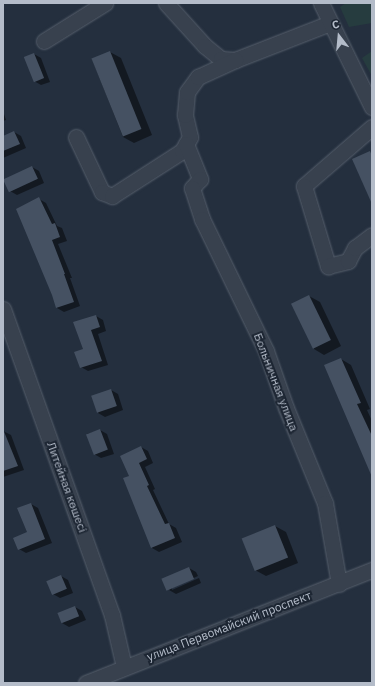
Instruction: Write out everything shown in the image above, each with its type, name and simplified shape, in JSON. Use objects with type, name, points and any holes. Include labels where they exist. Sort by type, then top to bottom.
[{"type":"street","points":[[44,41],[105,3]]},
{"type":"street","points":[[166,3],[205,46],[221,59],[234,60]]},
{"type":"street","points":[[322,3],[330,23],[372,107]]},
{"type":"street","points":[[76,137],[102,192],[112,196],[182,151],[190,136],[186,115],[186,92],[198,77],[234,60],[330,23]]},
{"type":"street","points":[[372,127],[304,186],[328,266],[348,261],[355,248],[372,236]]},
{"type":"street","name":"Больничная улица","points":[[186,144],[200,180],[192,188],[202,219],[266,351],[286,408],[326,503],[339,584]]},
{"type":"street","name":"Литейная көшесі","points":[[3,309],[112,615],[124,667]]},
{"type":"street","name":"улица Первомайский проспект","points":[[86,683],[372,570]]},
{"type":"green space","points":[[346,3],[372,3],[372,23],[349,27],[340,7]]},
{"type":"green space","points":[[372,51],[372,76],[362,58]]},
{"type":"building","points":[[110,51],[141,129],[123,136],[91,58]]},
{"type":"building","points":[[34,53],[44,78],[34,82],[24,57]]},
{"type":"building","points":[[14,131],[20,144],[3,151],[3,136]]},
{"type":"building","points":[[370,151],[372,156],[372,204],[352,159]]},
{"type":"building","points":[[32,166],[38,179],[9,192],[3,180]]},
{"type":"building","points":[[39,197],[52,224],[55,223],[60,237],[52,240],[74,302],[56,308],[16,209]]},
{"type":"building","points":[[309,295],[331,340],[313,349],[291,304]]},
{"type":"building","points":[[96,315],[100,327],[91,330],[102,361],[80,368],[74,352],[83,349],[73,322]]},
{"type":"building","points":[[341,358],[361,403],[357,404],[372,436],[372,477],[324,365]]},
{"type":"building","points":[[111,389],[117,406],[97,413],[91,396]]},
{"type":"building","points":[[3,429],[18,466],[3,471]]},
{"type":"building","points":[[100,429],[108,450],[94,455],[86,434]]},
{"type":"building","points":[[141,446],[147,459],[139,463],[149,485],[147,486],[165,524],[169,523],[175,538],[151,548],[123,478],[129,476],[120,456]]},
{"type":"building","points":[[31,503],[45,539],[18,550],[13,538],[27,532],[17,508]]},
{"type":"building","points":[[275,525],[288,557],[255,571],[242,538]]},
{"type":"building","points":[[189,567],[194,579],[166,591],[161,579]]},
{"type":"building","points":[[61,575],[67,589],[52,595],[46,581]]},
{"type":"building","points":[[75,606],[79,616],[62,623],[57,613]]}]
